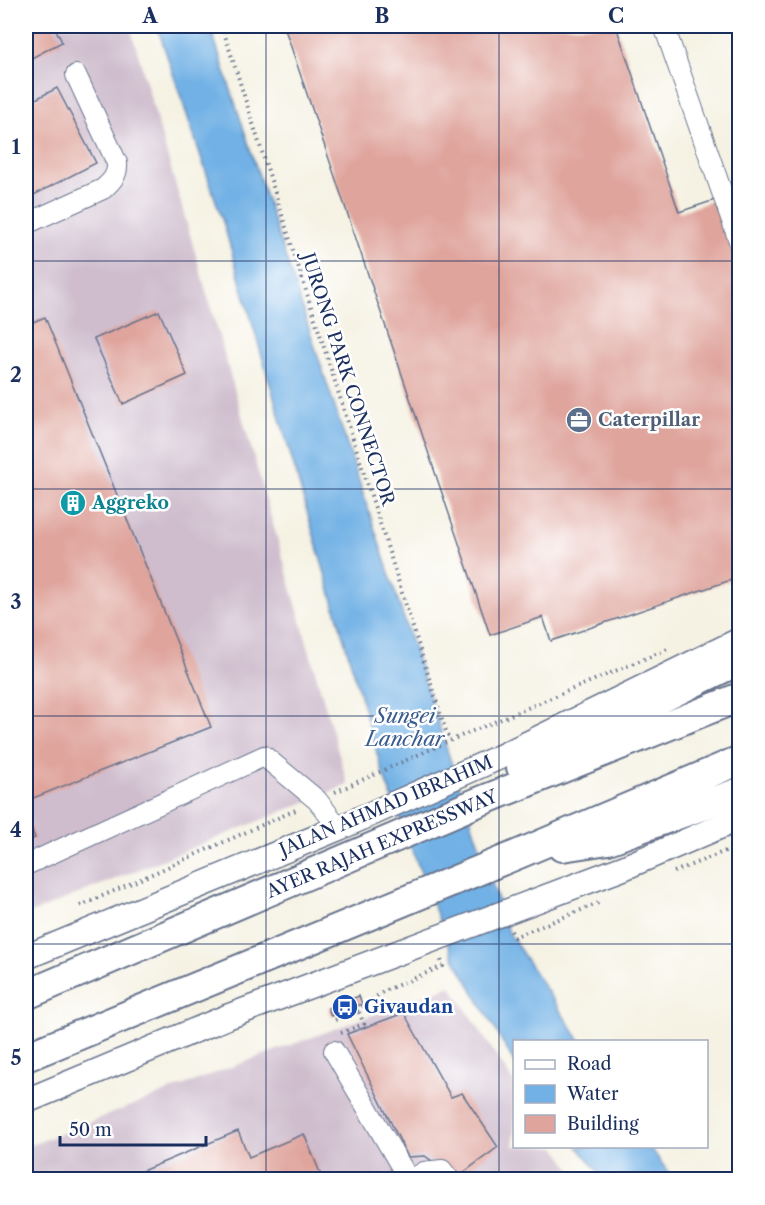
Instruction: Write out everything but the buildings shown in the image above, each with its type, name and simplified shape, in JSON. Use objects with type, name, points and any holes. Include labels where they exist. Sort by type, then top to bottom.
[{"type":"highway","points":[[476,803],[492,782],[504,775],[740,660]]},
{"type":"highway","name":"AYER RAJAH EXPRESSWAY","points":[[26,995],[476,803],[740,697]]},
{"type":"highway","points":[[26,1057],[740,760]]},
{"type":"highway","points":[[521,853],[608,840],[740,792]]},
{"type":"main road","name":"JALAN AHMAD IBRAHIM","points":[[26,957],[339,828],[502,756],[740,640]]},
{"type":"main road","points":[[26,1101],[227,1017],[623,868],[740,818]]},
{"type":"lane","points":[[664,26],[740,244]]},
{"type":"lane","points":[[26,224],[102,189],[118,171],[117,163],[76,75]]},
{"type":"lane","points":[[26,865],[264,756],[317,800],[339,828]]},
{"type":"lane","points":[[336,1043],[410,1179],[433,1170],[442,1170],[450,1179]]},
{"type":"path","name":"JURONG PARK CONNECTOR","points":[[222,26],[449,741]]},
{"type":"path","points":[[80,906],[449,741],[675,646]]},
{"type":"path","points":[[335,1020],[358,1010],[384,991],[443,966],[439,954]]},
{"type":"path","points":[[336,1043],[364,1024],[358,1010]]},
{"type":"shaded area","points":[[26,26],[130,26],[348,785],[26,915]]},
{"type":"shaded area","points":[[451,986],[513,1081],[513,1148],[557,1148],[577,1179],[26,1180],[26,1147],[223,1070]]},
{"type":"water","name":"Sungei Lanchar","points":[[157,26],[210,26],[509,933],[579,1040],[513,1040],[513,1060],[453,956],[383,774],[224,225]]},
{"type":"water","points":[[579,1148],[651,1148],[673,1179],[604,1179]]},
{"type":"place","name":"Caterpillar","points":[[579,420]]},
{"type":"place","name":"Aggreko","points":[[73,503]]},
{"type":"place","name":"Givaudan","points":[[345,1007]]}]
